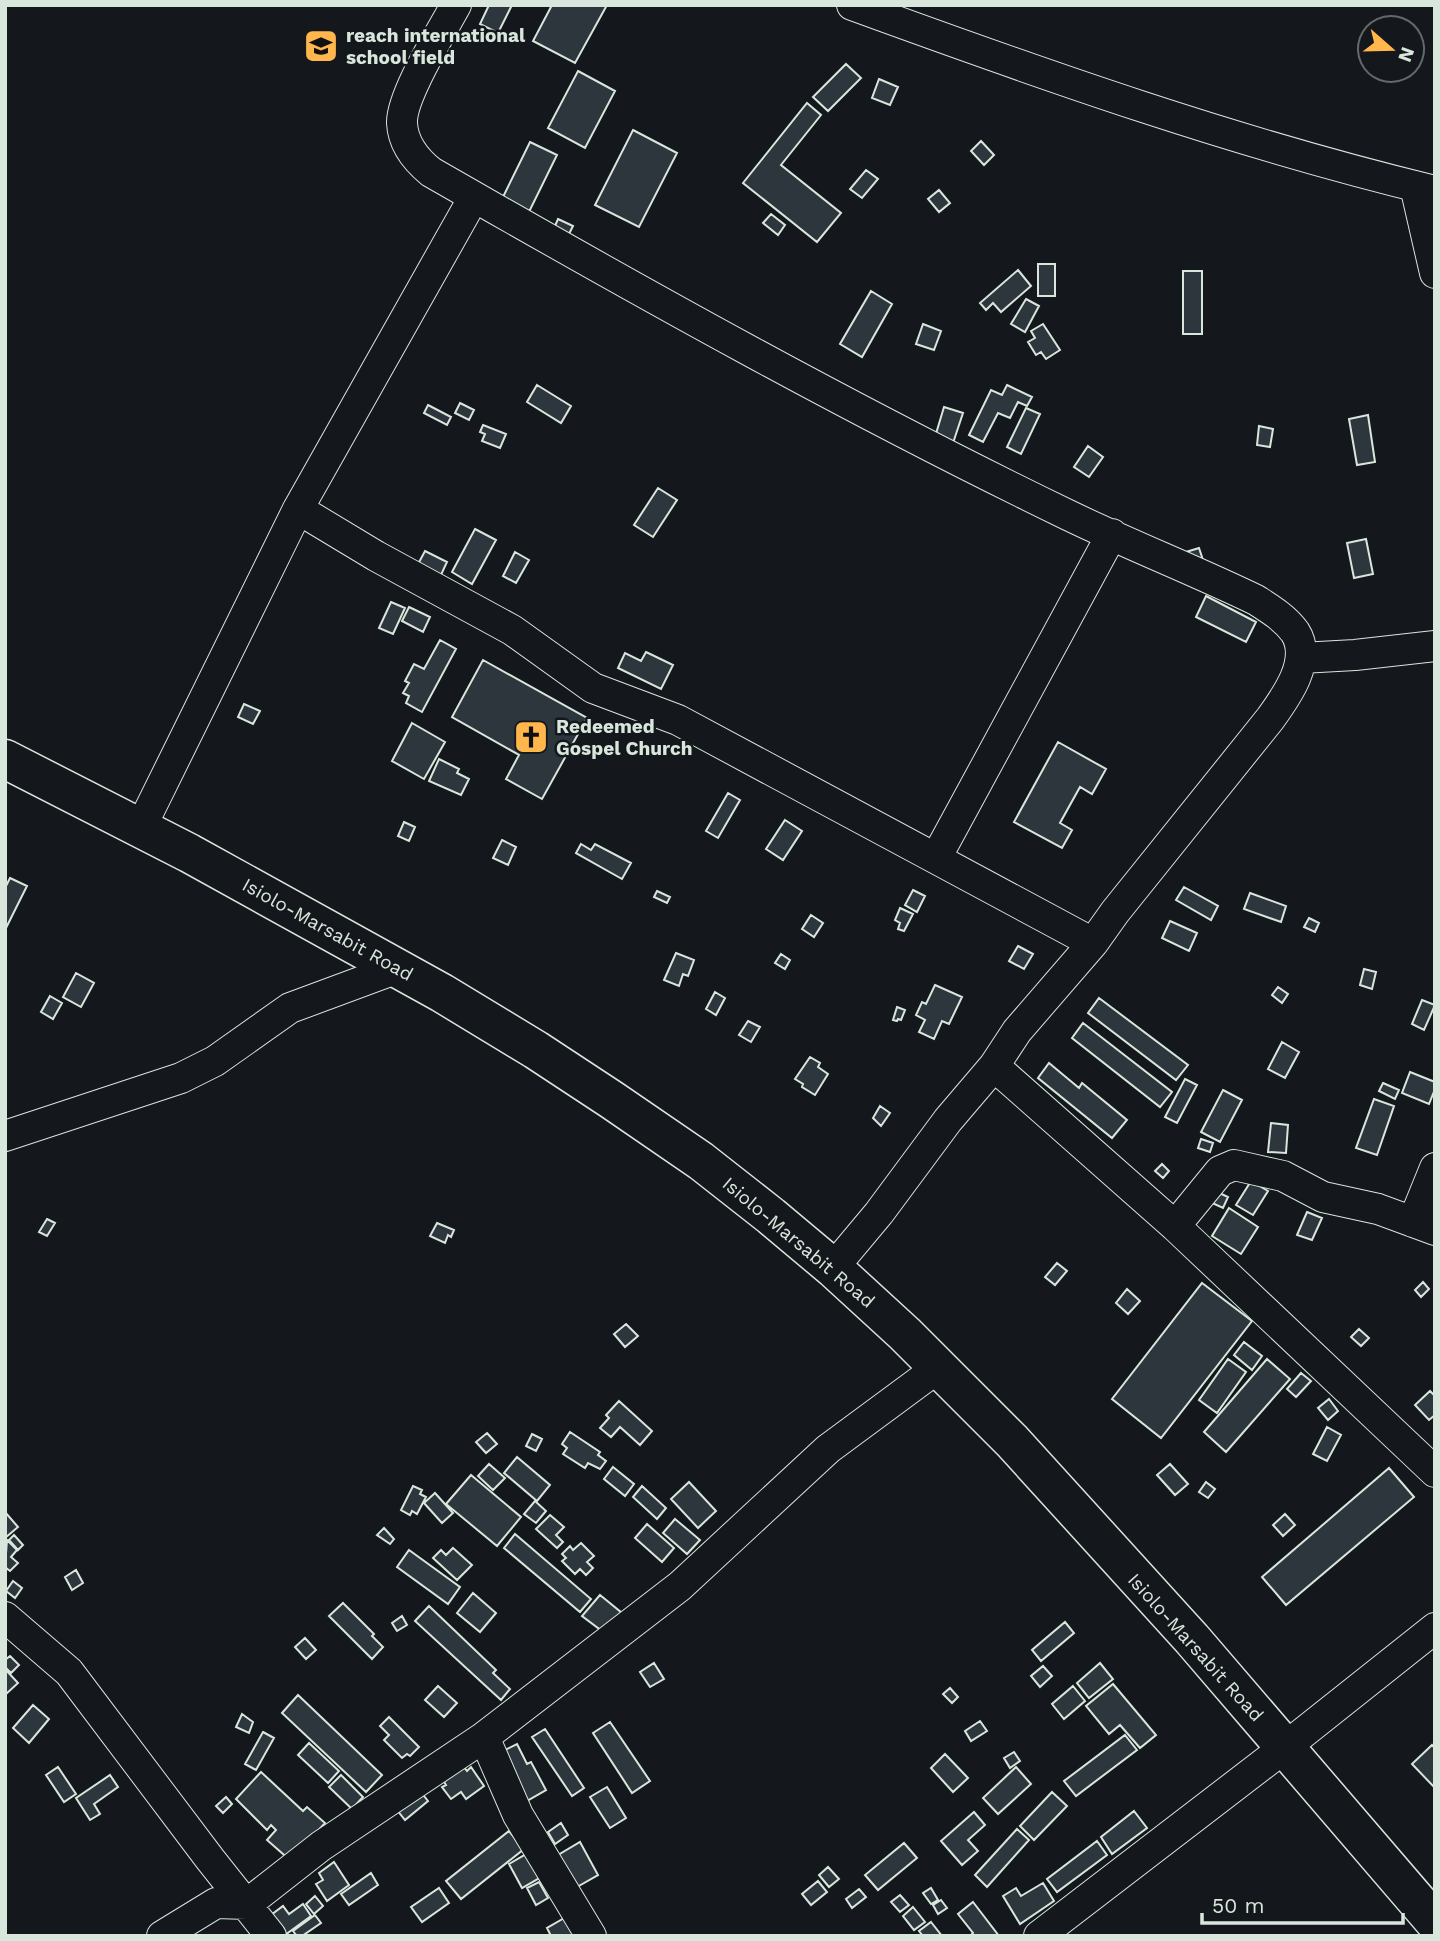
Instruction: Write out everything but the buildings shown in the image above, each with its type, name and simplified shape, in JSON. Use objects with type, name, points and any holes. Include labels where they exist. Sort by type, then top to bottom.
[{"type":"highway","name":"Isiolo-Marsabit Road","points":[[5,759],[260,891],[398,968],[536,1050],[701,1161],[833,1268],[939,1367],[1012,1441],[1192,1639],[1435,1922]]},
{"type":"street","points":[[456,5],[408,98],[401,121],[404,138],[415,159],[431,172],[563,249],[895,427],[1070,516],[1256,600],[1282,618],[1297,634],[1301,658],[1287,694],[1270,719],[1093,943],[1017,1031],[994,1066],[833,1268]]},
{"type":"street","points":[[852,5],[1173,118],[1425,188],[1435,273]]},
{"type":"street","points":[[141,829],[298,509],[474,197]]},
{"type":"street","points":[[298,509],[376,556],[512,630],[593,688],[678,720],[1093,943]]},
{"type":"street","points":[[936,858],[1112,534]]},
{"type":"street","points":[[1301,658],[1435,646]]},
{"type":"street","points":[[5,1136],[181,1078],[215,1061],[290,1008],[398,968]]},
{"type":"street","points":[[994,1066],[1175,1226],[1435,1472]]},
{"type":"street","points":[[1175,1226],[1220,1171],[1234,1165],[1283,1176],[1322,1197],[1378,1209],[1424,1226],[1435,1168]]},
{"type":"street","points":[[162,1936],[216,1903],[247,1904],[321,1846],[484,1737],[680,1586],[828,1449],[939,1367]]},
{"type":"street","points":[[5,1617],[69,1672],[271,1936]]},
{"type":"street","points":[[1039,1936],[1435,1628]]},
{"type":"street","points":[[484,1737],[518,1815],[591,1936]]},
{"type":"place","name":"reach international school field","points":[[321,46]]},
{"type":"place","name":"Redeemed Gospel Church","points":[[531,737]]}]
